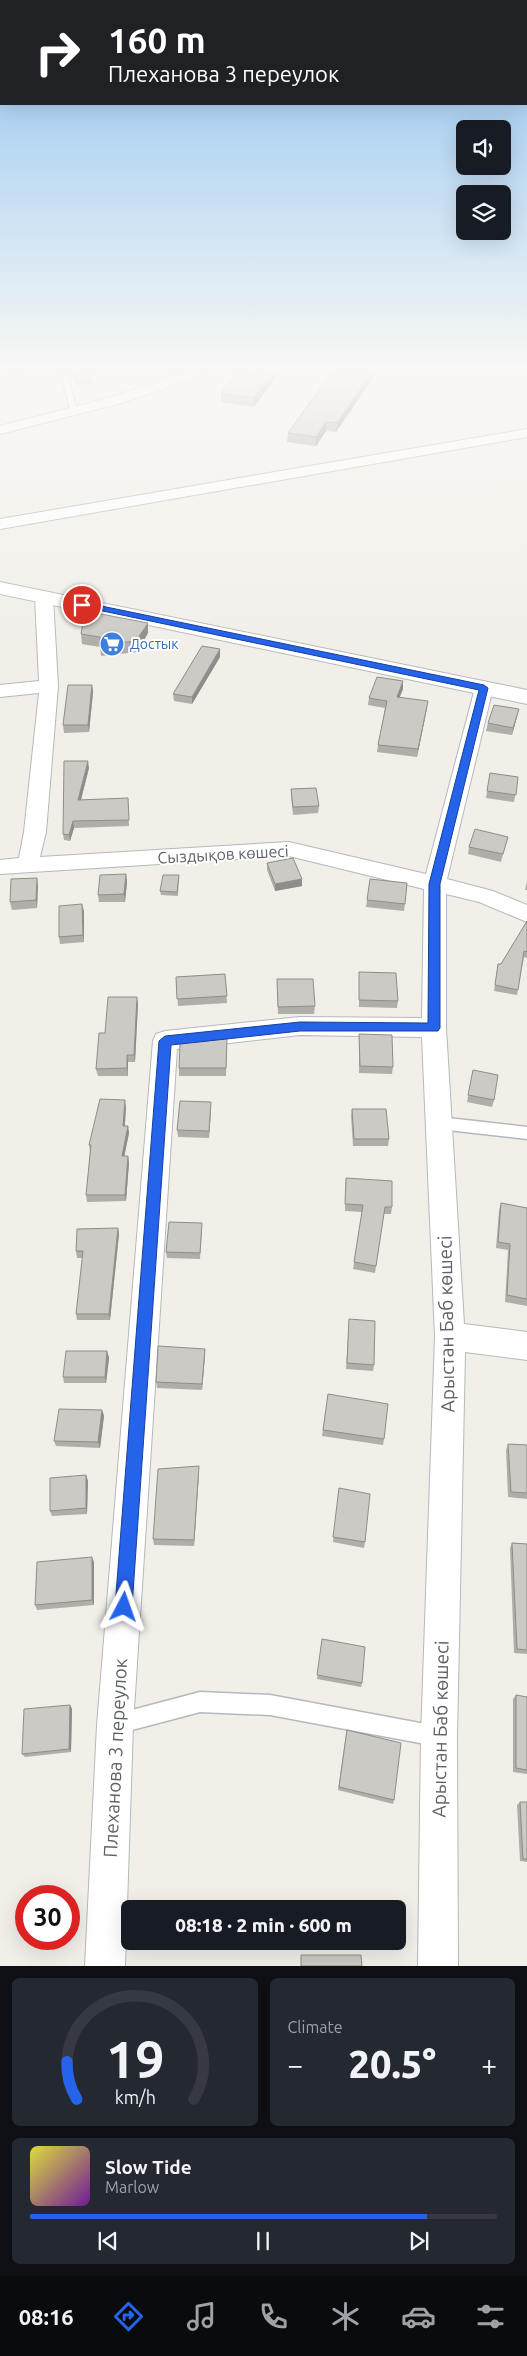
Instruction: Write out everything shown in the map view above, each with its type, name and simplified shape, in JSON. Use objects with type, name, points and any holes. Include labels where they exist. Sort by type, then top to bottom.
[{"type":"street","points":[[0,524],[349,464]]},
{"type":"street","points":[[0,588],[527,697]]},
{"type":"street","points":[[28,865],[36,832],[49,686],[44,597]]},
{"type":"street","points":[[0,691],[49,686]]},
{"type":"street","name":"Арыстан Баб көшесі","points":[[438,1966],[439,1736],[450,1336],[434,1028],[435,884],[484,688]]},
{"type":"street","name":"Сыздықов көшесі","points":[[0,867],[288,849],[485,896],[527,914]]},
{"type":"street","name":"Плеханова 3 переулок","points":[[105,1966],[115,1725],[165,1041],[300,1026],[434,1028]]},
{"type":"street","points":[[450,1336],[527,1346]]},
{"type":"lane","points":[[439,1123],[527,1133]]},
{"type":"lane","points":[[115,1725],[200,1702],[270,1706],[439,1736]]},
{"type":"building","points":[[85,611],[148,623],[136,641],[100,645],[100,637],[81,634]]},
{"type":"building","points":[[202,646],[220,649],[192,697],[173,694]]},
{"type":"building","points":[[377,677],[403,681],[397,697],[428,701],[418,749],[378,745],[387,701],[369,698]]},
{"type":"building","points":[[68,685],[92,685],[88,725],[63,725]]},
{"type":"building","points":[[494,705],[519,709],[513,728],[488,723]]},
{"type":"building","points":[[64,761],[88,761],[78,800],[128,798],[129,820],[73,821],[69,835],[63,834]]},
{"type":"building","points":[[490,773],[518,777],[516,795],[487,791]]},
{"type":"building","points":[[316,788],[319,806],[293,807],[291,789]]},
{"type":"building","points":[[475,829],[508,837],[503,854],[469,847]]},
{"type":"building","points":[[293,858],[302,879],[275,884],[267,863]]},
{"type":"building","points":[[126,874],[124,894],[98,895],[100,875]]},
{"type":"building","points":[[163,875],[179,875],[177,892],[160,891]]},
{"type":"building","points":[[37,878],[36,900],[10,902],[11,879]]},
{"type":"building","points":[[370,879],[407,883],[405,904],[367,900]]},
{"type":"building","points":[[82,904],[83,935],[59,937],[59,906]]},
{"type":"building","points":[[527,921],[527,952],[524,951],[518,990],[495,985],[498,964],[501,964]]},
{"type":"building","points":[[359,972],[396,973],[398,1001],[359,1000]]},
{"type":"building","points":[[225,974],[227,996],[177,999],[176,977]]},
{"type":"building","points":[[277,979],[313,979],[315,1006],[278,1007]]},
{"type":"building","points":[[108,997],[137,997],[134,1055],[127,1055],[127,1068],[96,1069],[99,1033],[105,1033]]},
{"type":"building","points":[[359,1034],[392,1035],[393,1067],[360,1066]]},
{"type":"building","points":[[227,1038],[226,1068],[179,1068],[180,1043]]},
{"type":"building","points":[[473,1070],[498,1075],[494,1100],[468,1095]]},
{"type":"building","points":[[100,1099],[125,1100],[123,1126],[128,1126],[122,1156],[128,1156],[125,1195],[86,1195],[91,1145],[89,1145]]},
{"type":"building","points":[[180,1101],[211,1102],[209,1131],[177,1130]]},
{"type":"building","points":[[352,1109],[386,1109],[389,1139],[354,1139]]},
{"type":"building","points":[[346,1178],[392,1181],[392,1207],[385,1207],[376,1266],[354,1262],[363,1205],[345,1204]]},
{"type":"building","points":[[501,1203],[527,1208],[527,1299],[507,1295],[510,1244],[498,1242]]},
{"type":"building","points":[[169,1222],[202,1223],[200,1253],[166,1252]]},
{"type":"building","points":[[118,1228],[109,1314],[76,1314],[83,1251],[76,1251],[77,1229]]},
{"type":"building","points":[[349,1319],[375,1321],[374,1365],[347,1363]]},
{"type":"building","points":[[158,1346],[205,1349],[202,1384],[156,1382]]},
{"type":"building","points":[[66,1351],[107,1351],[105,1377],[63,1377]]},
{"type":"building","points":[[328,1394],[388,1404],[384,1439],[323,1430]]},
{"type":"building","points":[[59,1409],[102,1410],[98,1442],[54,1441]]},
{"type":"building","points":[[508,1444],[527,1445],[527,1493],[511,1492]]},
{"type":"building","points":[[199,1466],[194,1540],[153,1539],[158,1469]]},
{"type":"building","points":[[86,1475],[86,1508],[50,1511],[50,1478]]},
{"type":"building","points":[[339,1488],[370,1494],[365,1542],[333,1537]]},
{"type":"building","points":[[512,1543],[527,1544],[527,1650],[517,1649]]},
{"type":"building","points":[[92,1557],[92,1600],[35,1605],[37,1562]]},
{"type":"building","points":[[322,1639],[365,1647],[362,1683],[317,1675]]},
{"type":"building","points":[[516,1695],[527,1697],[527,1770],[516,1768]]},
{"type":"building","points":[[70,1705],[69,1749],[22,1754],[24,1709]]},
{"type":"building","points":[[347,1730],[401,1743],[394,1800],[339,1787]]},
{"type":"building","points":[[520,1802],[527,1802],[527,1859],[523,1859]]},
{"type":"building","points":[[301,1955],[361,1955],[362,1966],[301,1966]]},
{"type":"place","name":"Достык","points":[[112,644]]},
{"type":"route","points":[[82,605],[484,688],[435,884],[434,1028],[300,1026],[165,1041],[124,1607]]}]
